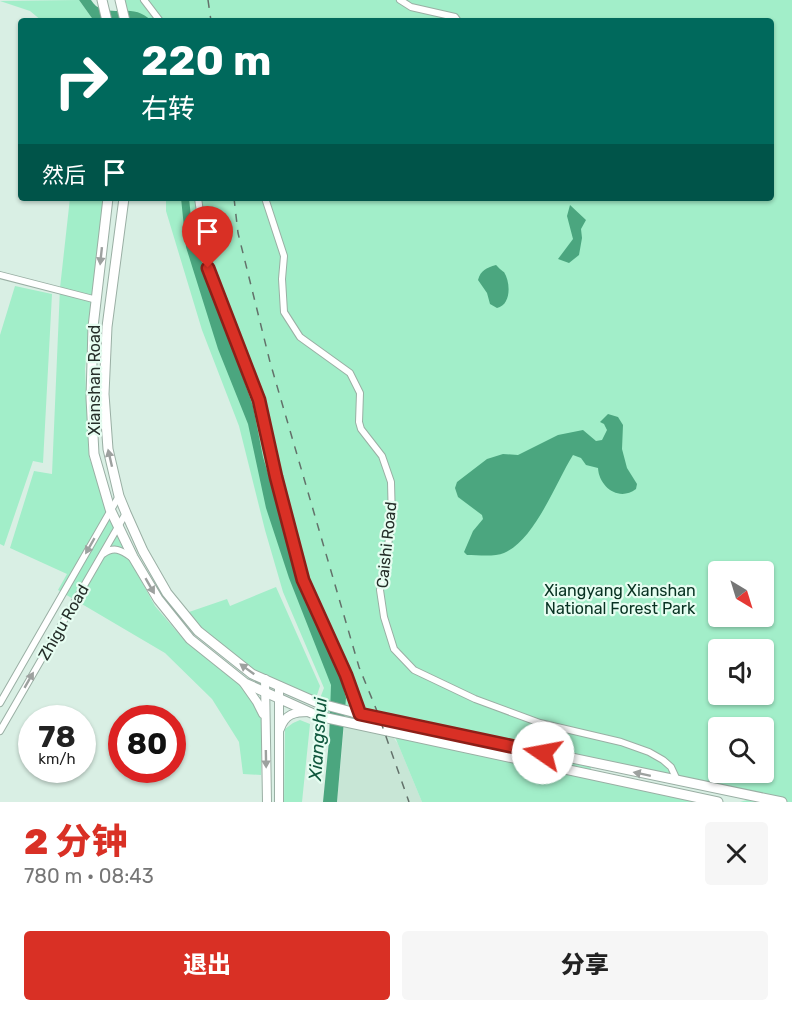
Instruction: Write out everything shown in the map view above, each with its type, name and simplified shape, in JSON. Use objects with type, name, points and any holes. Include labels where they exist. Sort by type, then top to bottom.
[{"type":"highway","points":[[102,0],[107,18]]},
{"type":"highway","points":[[120,0],[124,18]]},
{"type":"highway","name":"Xianshan Road","points":[[108,201],[93,327],[91,398],[94,454],[110,509],[135,560],[158,599],[190,639],[243,681],[314,714],[718,802]]},
{"type":"highway","name":"Xianshan Road","points":[[124,201],[107,327],[104,394],[108,449],[119,496],[143,551],[167,592],[198,631],[252,674],[318,703],[677,782],[782,802]]},
{"type":"main road","points":[[265,680],[267,802]]},
{"type":"main road","points":[[243,681],[257,702],[265,720]]},
{"type":"main road","points":[[279,686],[279,802]]},
{"type":"main road","points":[[278,735],[283,720],[291,713],[314,714]]},
{"type":"street","points":[[144,0],[158,18]]},
{"type":"street","points":[[400,0],[411,7],[456,18]]},
{"type":"street","points":[[198,201],[208,268],[259,400],[303,580],[346,675],[356,713]]},
{"type":"street","name":"Caishi Road","points":[[266,201],[284,256],[282,279],[284,312],[300,337],[350,373],[360,393],[359,422],[382,456],[391,482],[392,522],[380,590],[384,617],[394,650],[414,670],[475,699],[540,723],[621,742],[649,752],[671,767],[677,782]]},
{"type":"street","points":[[0,275],[97,300]]},
{"type":"street","points":[[101,477],[105,519]]},
{"type":"street","name":"Zhigu Road","points":[[0,703],[119,496]]},
{"type":"street","name":"Zhigu Road","points":[[0,731],[126,513]]},
{"type":"street","points":[[100,556],[109,549],[120,550],[135,560]]},
{"type":"shaded area","points":[[79,0],[91,0],[103,10],[136,12],[148,18],[92,18]]},
{"type":"shaded area","name":"Xiangshui","points":[[181,201],[189,201],[193,237],[253,406],[263,457],[296,565],[341,679],[346,698],[337,802],[323,802],[329,741],[331,685],[289,578],[266,508],[248,424],[218,349],[186,247]]},
{"type":"shaded area","points":[[570,205],[586,220],[581,229],[579,255],[569,263],[558,259],[573,239],[567,216]]},
{"type":"shaded area","points":[[496,265],[504,272],[509,287],[505,303],[497,308],[490,304],[487,293],[478,280],[484,270]]},
{"type":"shaded area","points":[[608,414],[618,417],[623,425],[622,449],[627,468],[637,484],[636,489],[623,494],[611,490],[602,481],[598,468],[586,465],[581,458],[573,455],[544,509],[515,546],[496,555],[467,555],[464,552],[473,531],[483,519],[482,515],[458,497],[455,488],[457,482],[487,459],[503,454],[518,455],[558,435],[583,430],[596,441],[602,440],[607,430],[600,422]]},
{"type":"shaded area","points":[[371,663],[393,737],[422,802],[337,802],[344,726],[370,732]]},
{"type":"green space","points":[[79,0],[92,18],[38,18],[30,11],[0,1]]},
{"type":"green space","name":"Xiangyang Xianshan National Forest Park","points":[[120,0],[792,0],[792,802],[740,802],[747,800],[734,792],[592,764],[589,775],[718,802],[422,802],[393,732],[565,769],[567,758],[386,715],[393,737],[315,720],[315,711],[324,688],[283,592],[239,426],[202,330],[166,211],[166,201],[774,201],[774,18],[124,18]]},
{"type":"green space","points":[[70,201],[103,201],[85,369],[89,457],[121,544],[155,606],[185,641],[262,699],[261,775],[243,774],[239,742],[212,699],[165,653],[58,590],[67,574],[10,548],[34,471],[52,474],[60,288]]},
{"type":"green space","points":[[15,286],[52,294],[43,463],[33,461],[4,546],[0,544],[0,335]]},
{"type":"green space","points":[[276,587],[320,686],[316,698],[252,671],[200,627],[189,612],[227,599],[230,606]]},
{"type":"green space","points":[[300,720],[310,724],[302,802],[284,802],[285,729]]},
{"type":"railway","points":[[208,0],[211,18]]},
{"type":"railway","points":[[234,201],[238,233],[270,362],[359,667],[409,802]]},
{"type":"route","points":[[208,268],[259,400],[303,580],[346,675],[360,714],[543,753]]}]
